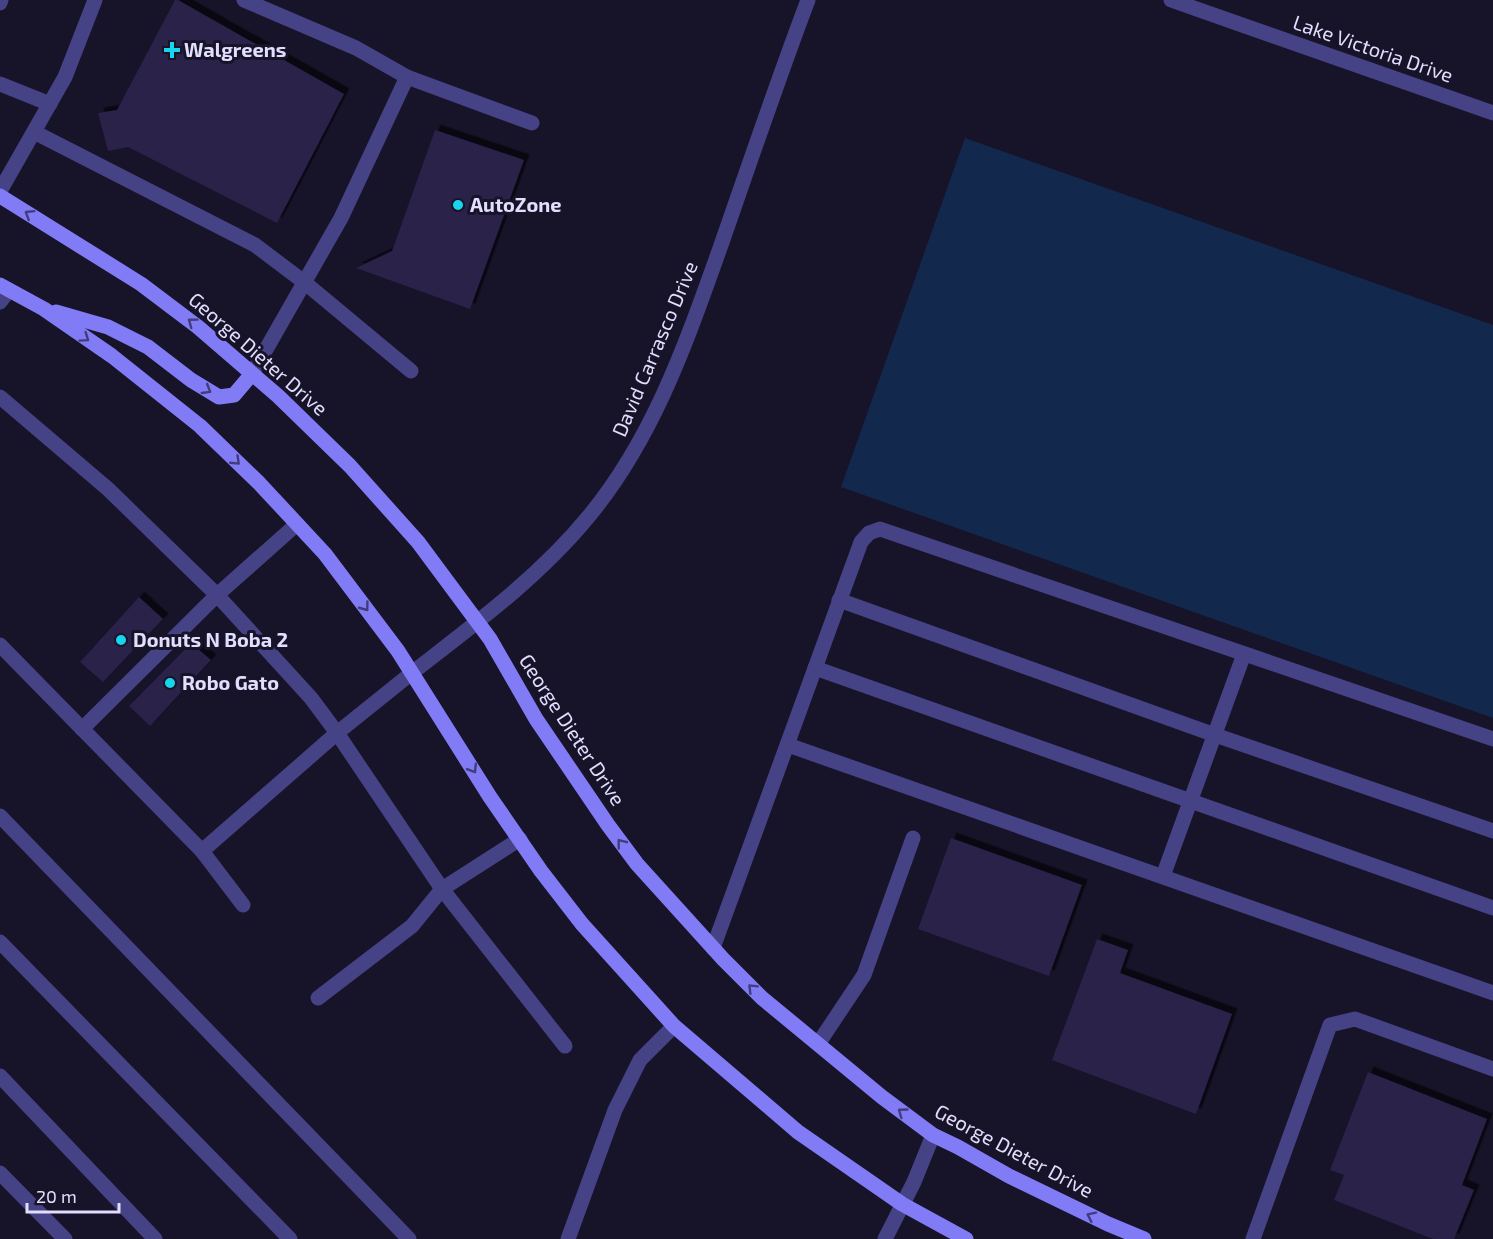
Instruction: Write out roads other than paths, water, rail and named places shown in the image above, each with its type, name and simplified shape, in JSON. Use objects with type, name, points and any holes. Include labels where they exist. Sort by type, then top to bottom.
[{"type":"main road","name":"George Dieter Drive","points":[[0,194],[141,284],[198,327],[350,466],[418,542],[490,639],[536,718],[608,825],[638,864],[713,948],[762,998],[882,1098],[933,1135],[1009,1176],[1144,1239]]},
{"type":"main road","points":[[3,292],[44,309],[108,327],[148,347],[191,380],[219,397],[234,395],[252,374]]},
{"type":"main road","points":[[44,309],[112,356],[200,426],[259,483],[325,554],[412,672],[490,797],[582,924],[674,1026],[798,1132],[902,1204],[966,1239]]},
{"type":"street","points":[[0,194],[65,77],[95,0]]},
{"type":"street","points":[[244,0],[356,48],[408,77],[532,123]]},
{"type":"street","name":"David Carrasco Drive","points":[[202,851],[338,733],[517,591],[590,515],[632,457],[655,415],[698,310],[808,0]]},
{"type":"street","name":"Lake Victoria Drive","points":[[1171,0],[1213,7],[1493,113]]},
{"type":"street","points":[[252,374],[341,218],[408,77]]},
{"type":"street","points":[[0,84],[50,104]]},
{"type":"street","points":[[34,132],[255,245],[304,282],[411,372]]},
{"type":"street","points":[[0,397],[108,489],[218,595],[311,698],[338,733],[442,889],[566,1046]]},
{"type":"street","points":[[82,729],[218,595],[297,524]]},
{"type":"street","points":[[713,948],[861,542],[869,533],[880,530],[1493,740]]},
{"type":"street","points":[[839,600],[1215,735],[1493,831]]},
{"type":"street","points":[[0,645],[202,851],[243,905]]},
{"type":"street","points":[[1163,876],[1245,654]]},
{"type":"street","points":[[815,668],[1493,908]]},
{"type":"street","points":[[788,745],[1493,993]]},
{"type":"street","points":[[0,816],[409,1239]]},
{"type":"street","points":[[818,1044],[864,975],[914,838]]},
{"type":"street","points":[[318,998],[412,926],[442,889],[520,839]]},
{"type":"street","points":[[0,942],[291,1239]]},
{"type":"street","points":[[1253,1239],[1330,1025],[1355,1019],[1493,1069]]},
{"type":"street","points":[[568,1239],[615,1110],[640,1060],[674,1026]]},
{"type":"street","points":[[0,1076],[155,1239]]},
{"type":"street","points":[[885,1239],[933,1135]]},
{"type":"street","points":[[0,1173],[65,1239]]},
{"type":"water","points":[[965,138],[1493,325],[1493,718],[841,487]]},
{"type":"place","name":"Walgreens","points":[[172,50]]},
{"type":"place","name":"AutoZone","points":[[458,205]]},
{"type":"place","name":"Donuts N Boba 2","points":[[121,640]]},
{"type":"place","name":"Robo Gato","points":[[170,683]]}]
